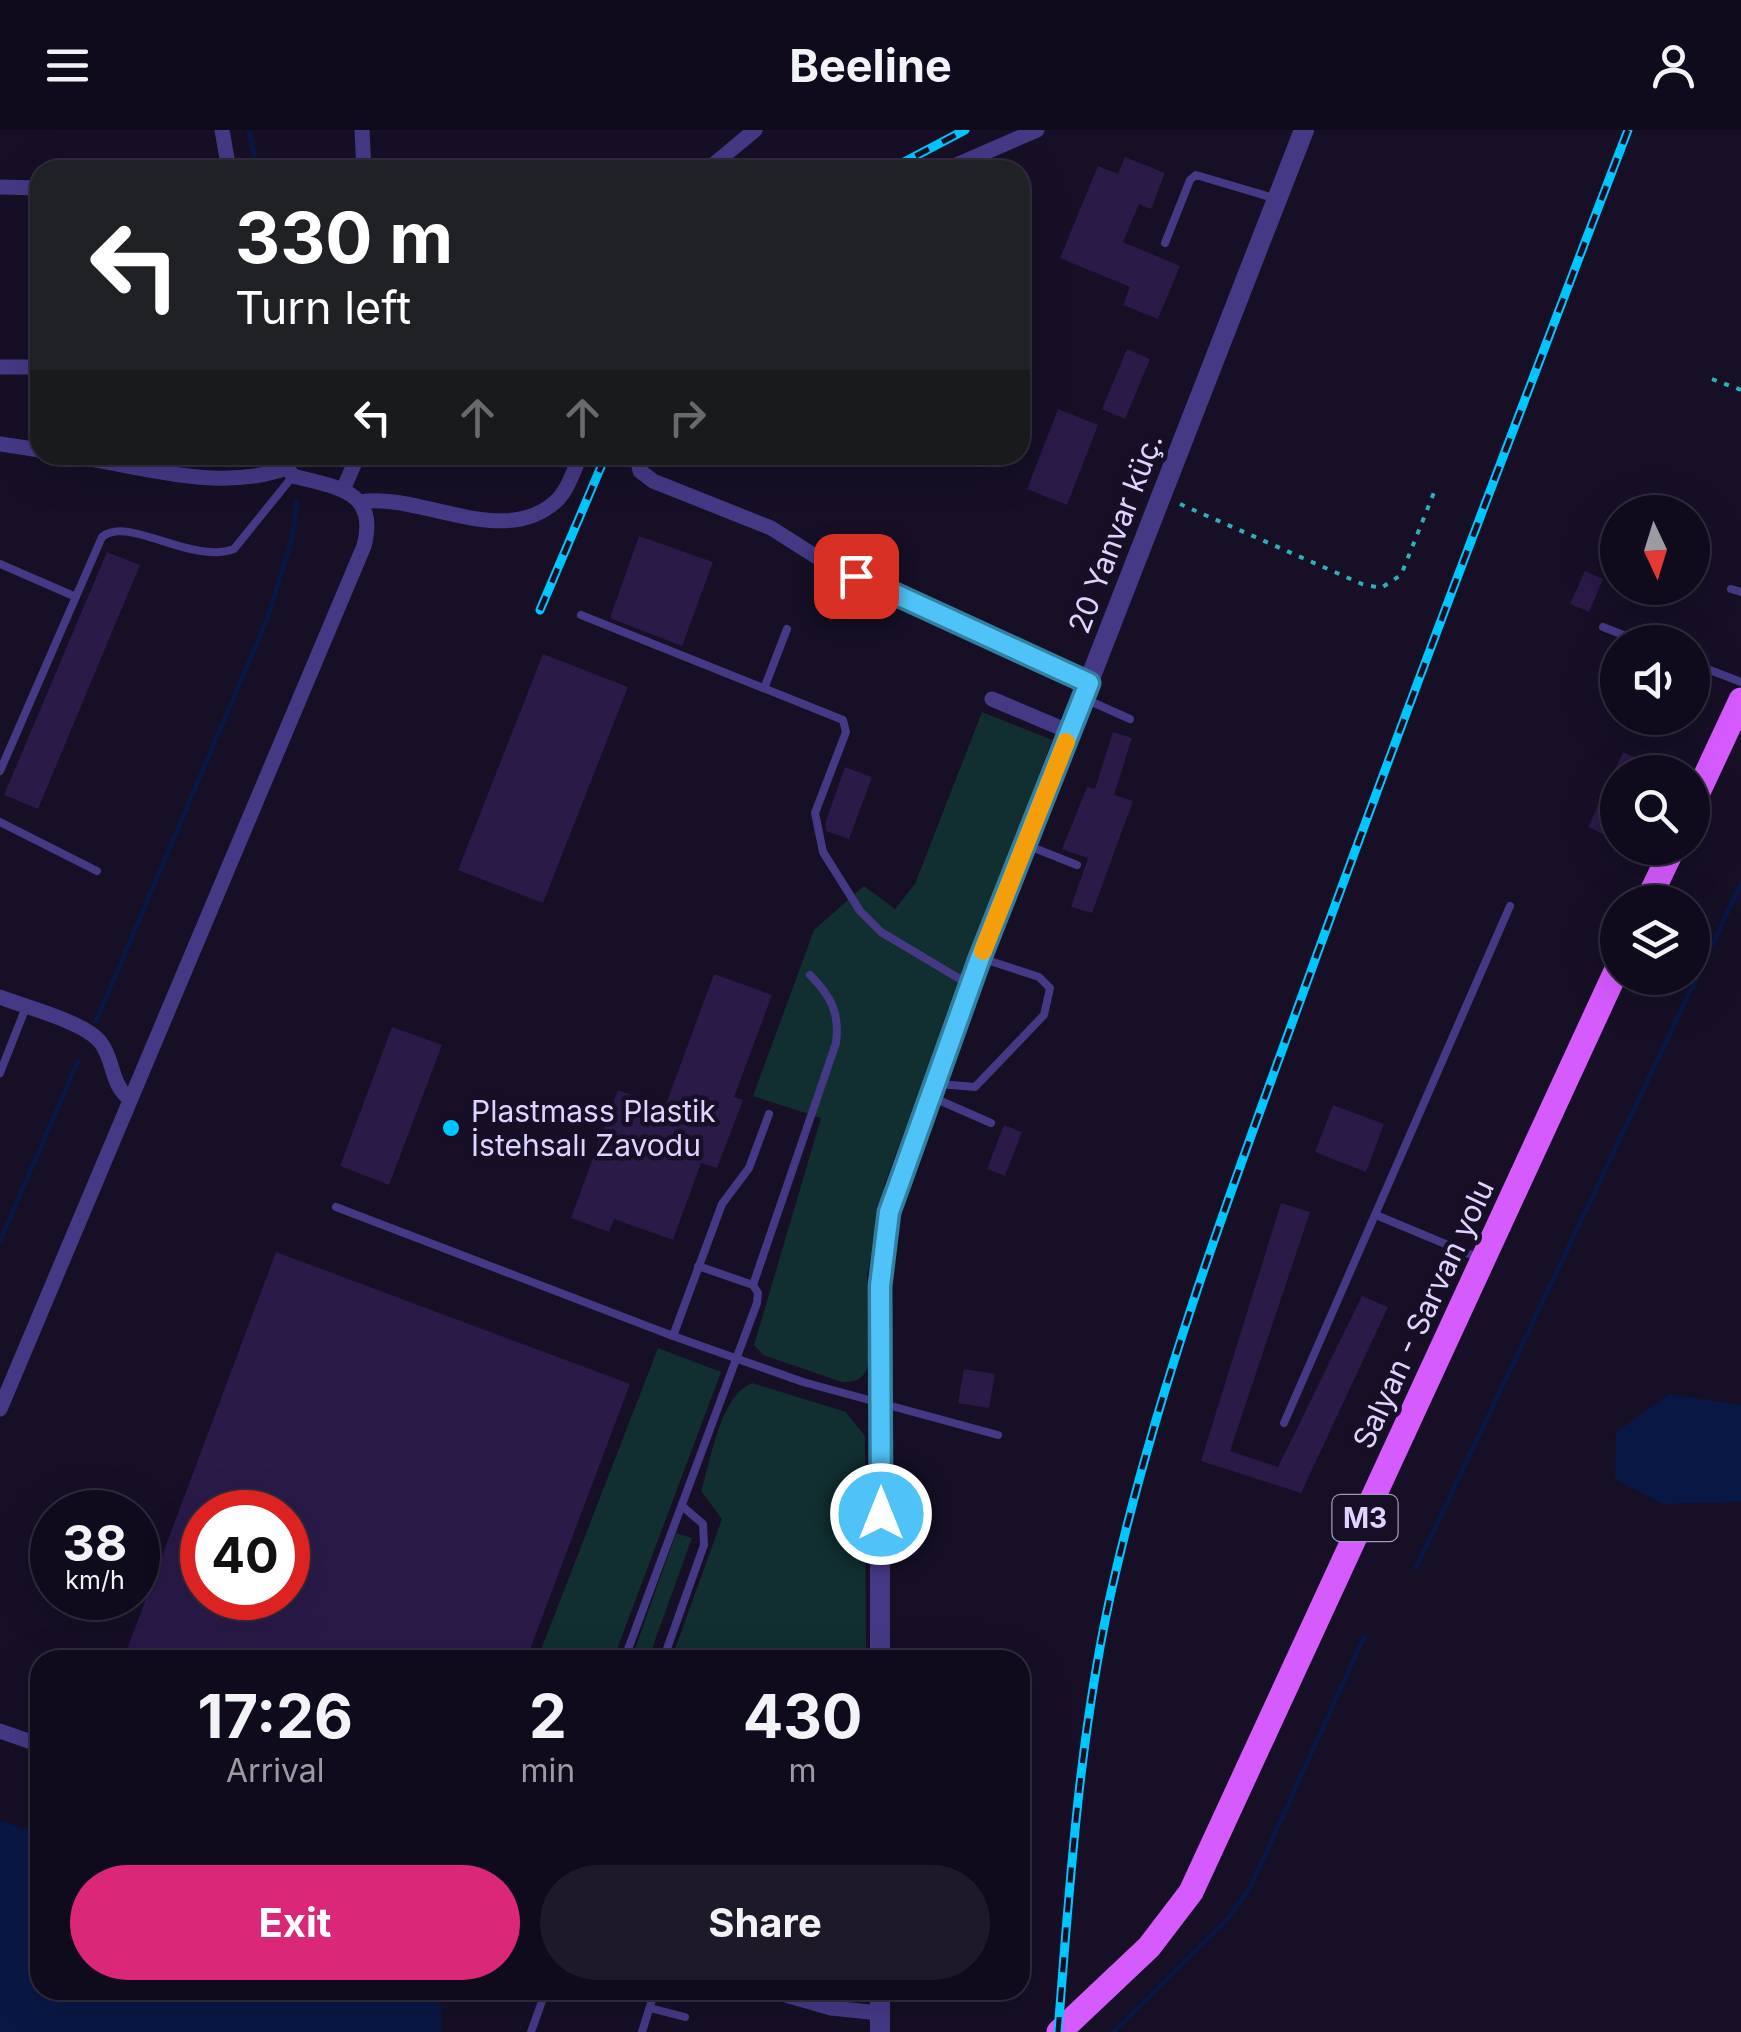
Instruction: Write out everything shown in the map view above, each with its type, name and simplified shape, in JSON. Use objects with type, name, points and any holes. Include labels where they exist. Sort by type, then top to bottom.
[{"type":"main road","points":[[1710,766],[1741,700]]},
{"type":"main road","name":"Salyan - Sarvan yolu","points":[[1059,2032],[1148,1947],[1191,1892],[1605,995]]},
{"type":"street","points":[[222,130],[227,160]]},
{"type":"street","points":[[362,130],[364,160]]},
{"type":"street","points":[[719,160],[755,130]]},
{"type":"street","points":[[967,160],[1037,130]]},
{"type":"street","name":"20 Yanvar küç.","points":[[880,1650],[883,1252],[889,1212],[980,958],[1304,130]]},
{"type":"street","points":[[0,188],[30,188]]},
{"type":"street","points":[[0,367],[30,367]]},
{"type":"street","points":[[0,444],[30,448]]},
{"type":"street","points":[[0,1409],[364,546],[368,516],[360,502],[342,490],[285,467],[239,479],[140,465]]},
{"type":"street","points":[[342,490],[353,465]]},
{"type":"street","points":[[360,502],[394,500],[484,518],[529,518],[554,503],[576,465]]},
{"type":"street","points":[[639,465],[640,471],[654,481],[771,528],[822,562],[1086,690]]},
{"type":"street","points":[[992,699],[1070,732]]},
{"type":"street","points":[[0,997],[83,1029],[101,1042],[116,1084],[130,1099]]},
{"type":"street","points":[[0,1731],[30,1742]]},
{"type":"street","points":[[803,2000],[880,2022]]},
{"type":"lane","points":[[1165,243],[1190,180],[1196,175],[1277,199]]},
{"type":"lane","points":[[0,772],[98,543],[109,531],[124,530],[204,555],[221,554],[234,549],[285,467]]},
{"type":"lane","points":[[0,564],[76,597]]},
{"type":"lane","points":[[580,615],[843,720],[846,732],[819,802],[816,832],[860,910],[880,932],[970,985]]},
{"type":"lane","points":[[765,686],[787,629]]},
{"type":"lane","points":[[1710,670],[1741,682]]},
{"type":"lane","points":[[1086,690],[1130,720]]},
{"type":"lane","points":[[0,822],[97,871]]},
{"type":"lane","points":[[1025,844],[1078,865]]},
{"type":"lane","points":[[1284,1422],[1510,906]]},
{"type":"lane","points":[[932,1090],[975,1086],[1044,1015],[1051,1000],[1050,988],[1039,977],[980,958]]},
{"type":"lane","points":[[753,1286],[836,1043],[838,1023],[833,1004],[810,975]]},
{"type":"lane","points":[[0,1073],[26,1007]]},
{"type":"lane","points":[[932,1090],[991,1123]]},
{"type":"lane","points":[[672,1336],[722,1204],[756,1154],[769,1114]]},
{"type":"lane","points":[[336,1208],[737,1360],[998,1435]]},
{"type":"lane","points":[[1376,1215],[1483,1260]]},
{"type":"lane","points":[[628,1650],[756,1304],[758,1293],[753,1286],[698,1266]]},
{"type":"lane","points":[[667,1650],[704,1544],[702,1524],[682,1506]]},
{"type":"lane","points":[[531,2032],[542,2000]]},
{"type":"lane","points":[[642,2032],[652,2000]]},
{"type":"lane","points":[[650,2008],[685,2017]]},
{"type":"path","points":[[1712,380],[1741,390]]},
{"type":"path","points":[[1162,496],[1362,584],[1381,588],[1392,585],[1401,575],[1435,490]]},
{"type":"green space","points":[[982,712],[1052,740],[885,1183],[867,1276],[868,1365],[859,1379],[842,1382],[763,1355],[754,1345],[821,1118],[753,1096],[814,930],[864,886],[895,909],[915,884]]},
{"type":"green space","points":[[658,1348],[721,1372],[617,1650],[541,1650]]},
{"type":"green space","points":[[752,1383],[846,1412],[865,1436],[866,1650],[675,1650],[722,1519],[701,1491],[724,1415],[741,1390]]},
{"type":"green space","points":[[676,1533],[692,1538],[652,1650],[635,1650]]},
{"type":"water","points":[[1669,1394],[1741,1405],[1741,1502],[1662,1504],[1615,1479],[1616,1432]]},
{"type":"water","points":[[0,1820],[30,1831],[30,2000],[436,2000],[441,2005],[441,2032],[0,2032]]},
{"type":"building","points":[[1125,157],[1165,173],[1151,209],[1139,204],[1123,242],[1180,266],[1158,319],[1123,305],[1130,287],[1060,258],[1098,166],[1118,174]]},
{"type":"building","points":[[1127,349],[1150,359],[1125,419],[1102,409]]},
{"type":"building","points":[[1058,409],[1098,425],[1067,505],[1027,489]]},
{"type":"building","points":[[639,536],[713,562],[682,646],[610,618]]},
{"type":"building","points":[[107,552],[140,565],[38,809],[4,795]]},
{"type":"building","points":[[1585,571],[1600,578],[1589,612],[1570,604]]},
{"type":"building","points":[[543,654],[628,687],[543,903],[458,870]]},
{"type":"building","points":[[1113,732],[1132,738],[1114,795],[1133,801],[1092,913],[1071,907],[1088,858],[1062,849],[1087,787],[1095,789]]},
{"type":"building","points":[[845,767],[872,777],[849,839],[826,831],[825,824]]},
{"type":"building","points":[[1600,801],[1600,833],[1588,827]]},
{"type":"building","points":[[714,974],[772,995],[734,1097],[743,1100],[717,1168],[701,1163],[673,1240],[614,1219],[609,1232],[571,1218],[618,1090],[665,1107]]},
{"type":"building","points":[[392,1027],[442,1045],[389,1185],[340,1166]]},
{"type":"building","points":[[1333,1105],[1384,1124],[1366,1172],[1315,1152]]},
{"type":"building","points":[[1004,1125],[1022,1132],[1005,1176],[987,1169]]},
{"type":"building","points":[[1281,1203],[1310,1212],[1230,1451],[1278,1467],[1362,1296],[1388,1307],[1301,1493],[1201,1461]]},
{"type":"building","points":[[276,1252],[630,1384],[530,1650],[127,1650],[138,1620],[160,1620],[160,1561],[180,1508],[180,1620],[310,1620],[310,1490],[187,1490]]},
{"type":"building","points":[[964,1369],[995,1374],[989,1408],[958,1403]]},
{"type":"waterway","points":[[249,130],[255,160]]},
{"type":"waterway","points":[[96,1021],[268,617],[292,539],[297,501]]},
{"type":"waterway","points":[[1416,1568],[1741,884]]},
{"type":"waterway","points":[[0,1241],[78,1061]]},
{"type":"waterway","points":[[1113,2032],[1225,1922],[1251,1886],[1364,1637]]},
{"type":"railway","points":[[908,160],[965,130]]},
{"type":"railway","points":[[1058,2032],[1078,1802],[1093,1688],[1115,1575],[1154,1427],[1200,1281],[1303,993],[1628,130]]},
{"type":"railway","points":[[540,610],[602,465]]},
{"type":"slow traffic","points":[[983,951],[1066,742]]},
{"type":"place","name":"Plastmass Plastik İstehsalı Zavodu","points":[[451,1128]]},
{"type":"route","points":[[856,576],[1089,683],[980,958],[889,1212],[880,1286],[881,1514]]}]
